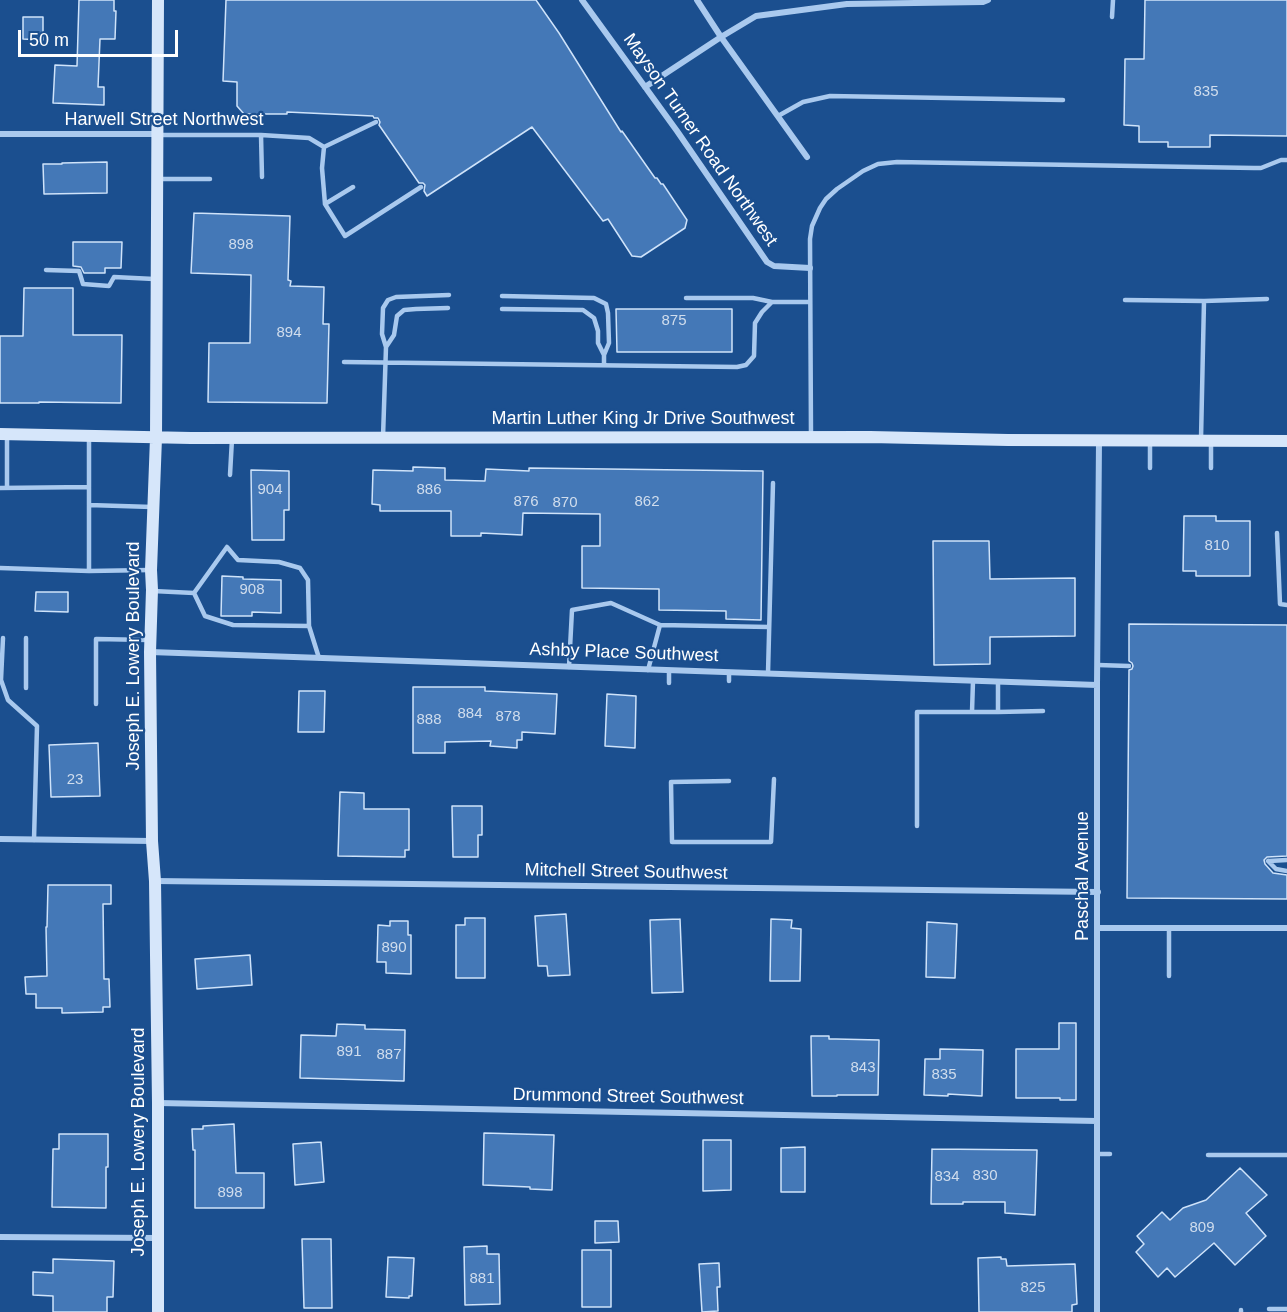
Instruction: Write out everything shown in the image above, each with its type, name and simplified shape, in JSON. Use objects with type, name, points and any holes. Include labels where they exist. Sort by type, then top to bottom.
[{"type":"main road","name":"Joseph E. Lowery Boulevard","points":[[158,0],[156,438],[150,646],[158,1103],[158,1312]]},
{"type":"main road","name":"Martin Luther King Jr Drive Southwest","points":[[3,434],[156,438],[811,436],[1099,441],[1287,441]]},
{"type":"street","name":"Mayson Turner Road Northwest","points":[[582,0],[767,262],[774,266],[810,268]]},
{"type":"street","points":[[697,0],[807,157]]},
{"type":"street","points":[[645,87],[756,16],[847,4],[983,2],[988,0]]},
{"type":"street","name":"Harwell Street Northwest","points":[[0,134],[157,135]]},
{"type":"street","name":"Paschal Avenue","points":[[1097,1312],[1099,441]]},
{"type":"street","name":"Ashby Place Southwest","points":[[150,646],[319,658],[1097,685]]},
{"type":"street","points":[[0,839],[152,841]]},
{"type":"street","name":"Mitchell Street Southwest","points":[[155,881],[1098,892]]},
{"type":"street","points":[[1098,928],[1287,928]]},
{"type":"street","name":"Drummond Street Southwest","points":[[158,1103],[1097,1121]]},
{"type":"street","points":[[0,1237],[158,1238]]},
{"type":"lane","points":[[1112,17],[1113,0]]},
{"type":"lane","points":[[778,116],[803,102],[830,96],[1063,100]]},
{"type":"lane","points":[[376,122],[324,147],[321,168],[325,204],[345,236],[421,187]]},
{"type":"lane","name":"Harwell Street Northwest","points":[[157,135],[261,135],[309,138],[324,147]]},
{"type":"lane","points":[[261,135],[262,177]]},
{"type":"lane","points":[[811,436],[810,239],[812,226],[820,207],[837,189],[863,171],[878,164],[897,162],[1262,168],[1287,159]]},
{"type":"lane","points":[[157,179],[210,179]]},
{"type":"lane","points":[[325,204],[353,186]]},
{"type":"lane","points":[[46,270],[79,271],[83,284],[109,286],[114,277],[157,279]]},
{"type":"lane","points":[[383,437],[386,347],[382,334],[383,308],[388,300],[396,297],[448,295]]},
{"type":"lane","points":[[502,296],[594,298],[606,304],[609,343],[604,355],[604,365]]},
{"type":"lane","points":[[686,298],[753,298],[772,302],[810,302]]},
{"type":"lane","points":[[1125,300],[1267,299]]},
{"type":"lane","points":[[1204,301],[1206,442],[1211,468]]},
{"type":"lane","points":[[344,362],[737,367],[746,365],[754,356],[755,323],[772,302]]},
{"type":"lane","points":[[386,347],[393,335],[397,316],[404,310],[448,308]]},
{"type":"lane","points":[[502,309],[583,310],[594,318],[598,331],[598,343],[604,355]]},
{"type":"lane","points":[[3,434],[7,488]]},
{"type":"lane","points":[[88,436],[89,570]]},
{"type":"lane","points":[[230,475],[232,438]]},
{"type":"lane","points":[[1150,441],[1150,468]]},
{"type":"lane","points":[[768,674],[773,483]]},
{"type":"lane","points":[[0,488],[89,487]]},
{"type":"lane","points":[[89,505],[154,507]]},
{"type":"lane","points":[[1277,533],[1280,604],[1287,605]]},
{"type":"lane","points":[[194,593],[227,547],[238,560],[279,562],[300,568],[308,580],[309,626],[319,658]]},
{"type":"lane","points":[[0,568],[151,570]]},
{"type":"lane","points":[[152,590],[194,593]]},
{"type":"lane","points":[[194,593],[206,616],[233,625],[309,626]]},
{"type":"lane","points":[[569,667],[572,610],[611,603],[660,625],[769,627]]},
{"type":"lane","points":[[648,670],[660,625]]},
{"type":"lane","points":[[3,638],[1,680],[8,700],[37,726],[34,840]]},
{"type":"lane","points":[[26,638],[26,688]]},
{"type":"lane","points":[[96,704],[96,639],[150,646]]},
{"type":"lane","points":[[1098,665],[1129,666]]},
{"type":"lane","points":[[669,670],[669,683]]},
{"type":"lane","points":[[729,672],[729,681]]},
{"type":"lane","points":[[972,712],[973,681]]},
{"type":"lane","points":[[998,682],[998,712]]},
{"type":"lane","points":[[917,826],[917,712],[1043,711]]},
{"type":"lane","points":[[729,781],[671,782],[672,842],[771,842],[774,779]]},
{"type":"lane","points":[[1287,860],[1268,861],[1276,869],[1287,870]]},
{"type":"lane","points":[[1169,928],[1169,976]]},
{"type":"lane","points":[[1097,1154],[1110,1154]]},
{"type":"lane","points":[[1208,1155],[1287,1155]]},
{"type":"lane","points":[[1269,1309],[1287,1309]]},
{"type":"building","points":[[79,0],[114,0],[115,39],[100,39],[98,87],[104,87],[104,105],[53,103],[55,65],[77,66]]},
{"type":"building","points":[[226,0],[536,0],[621,132],[655,178],[663,184],[687,220],[685,228],[641,257],[632,256],[608,219],[603,221],[532,127],[427,196],[424,191],[425,185],[419,183],[379,125],[378,118],[287,112],[287,114],[244,114],[237,106],[237,82],[223,81]]},
{"type":"building","points":[[1145,0],[1287,0],[1287,136],[1210,135],[1210,147],[1168,147],[1168,142],[1139,142],[1139,126],[1124,125],[1125,59],[1144,59]]},
{"type":"building","points":[[23,17],[43,17],[43,40],[23,39]]},
{"type":"building","points":[[107,162],[107,193],[44,194],[43,164]]},
{"type":"building","points":[[194,213],[290,216],[288,280],[291,281],[290,286],[324,287],[323,324],[329,324],[327,403],[208,402],[209,343],[250,343],[251,275],[191,273]]},
{"type":"building","points":[[73,242],[122,242],[121,268],[105,268],[105,273],[84,273],[81,267],[73,266]]},
{"type":"building","points":[[24,288],[73,288],[73,335],[122,335],[121,403],[0,403],[0,336],[23,336]]},
{"type":"building","points":[[616,309],[732,309],[732,352],[617,352]]},
{"type":"building","points":[[413,467],[445,468],[445,480],[485,481],[486,469],[763,471],[761,620],[726,619],[726,611],[659,610],[659,589],[582,588],[582,546],[600,546],[600,514],[523,513],[522,535],[481,533],[481,536],[451,536],[451,511],[380,511],[380,505],[372,504],[373,470],[413,471]]},
{"type":"building","points":[[251,470],[289,471],[289,510],[284,510],[284,540],[252,540]]},
{"type":"building","points":[[1184,516],[1216,516],[1216,521],[1250,521],[1250,576],[1196,576],[1196,571],[1183,571]]},
{"type":"building","points":[[933,541],[989,541],[990,579],[1075,578],[1075,636],[990,637],[990,664],[934,665]]},
{"type":"building","points":[[222,576],[281,580],[281,613],[252,612],[252,616],[221,616]]},
{"type":"building","points":[[36,592],[68,592],[68,612],[35,611]]},
{"type":"building","points":[[1129,624],[1287,625],[1287,856],[1267,857],[1264,860],[1273,873],[1287,875],[1287,899],[1127,898],[1129,670],[1133,666],[1129,661]]},
{"type":"building","points":[[413,687],[485,687],[485,691],[557,694],[555,734],[522,732],[522,740],[517,740],[517,748],[490,746],[491,741],[445,742],[445,753],[413,753]]},
{"type":"building","points":[[299,691],[325,691],[324,732],[298,732]]},
{"type":"building","points":[[607,694],[636,696],[635,748],[605,746]]},
{"type":"building","points":[[98,743],[100,796],[51,797],[49,745]]},
{"type":"building","points":[[340,792],[364,793],[364,809],[409,809],[409,850],[405,850],[405,857],[338,856]]},
{"type":"building","points":[[452,806],[482,806],[482,835],[478,835],[478,857],[453,857]]},
{"type":"building","points":[[48,885],[111,885],[111,904],[103,904],[104,979],[109,979],[110,1007],[103,1007],[103,1012],[62,1013],[62,1008],[36,1008],[36,994],[26,994],[25,977],[47,976]]},
{"type":"building","points":[[566,914],[570,975],[548,976],[547,966],[538,966],[535,916]]},
{"type":"building","points":[[465,918],[485,918],[485,978],[456,978],[456,925],[465,925]]},
{"type":"building","points":[[680,919],[683,992],[652,993],[650,920]]},
{"type":"building","points":[[771,919],[792,920],[791,928],[801,929],[800,981],[770,981]]},
{"type":"building","points":[[390,921],[408,921],[408,935],[411,935],[411,974],[386,973],[386,962],[377,962],[378,925],[390,926]]},
{"type":"building","points":[[927,922],[957,924],[955,978],[926,977]]},
{"type":"building","points":[[250,955],[252,985],[197,989],[195,959]]},
{"type":"building","points":[[1059,1023],[1076,1023],[1076,1100],[1016,1098],[1016,1049],[1059,1049]]},
{"type":"building","points":[[337,1024],[365,1025],[365,1029],[405,1030],[404,1081],[300,1078],[301,1035],[336,1036]]},
{"type":"building","points":[[811,1036],[829,1036],[829,1039],[879,1040],[878,1095],[812,1096]]},
{"type":"building","points":[[940,1049],[983,1050],[982,1096],[924,1095],[925,1059],[940,1059]]},
{"type":"building","points":[[234,1124],[236,1173],[264,1173],[264,1208],[195,1208],[195,1150],[193,1150],[192,1129]]},
{"type":"building","points":[[484,1133],[554,1135],[552,1190],[483,1185]]},
{"type":"building","points":[[59,1134],[108,1134],[106,1208],[52,1207],[53,1149],[59,1149]]},
{"type":"building","points":[[703,1140],[731,1140],[731,1190],[703,1191]]},
{"type":"building","points":[[321,1142],[324,1182],[295,1185],[293,1144]]},
{"type":"building","points":[[805,1147],[805,1192],[781,1192],[781,1148]]},
{"type":"building","points":[[932,1149],[1037,1150],[1035,1215],[1005,1213],[1005,1202],[931,1204]]},
{"type":"building","points":[[1240,1168],[1267,1195],[1246,1213],[1266,1236],[1235,1265],[1214,1243],[1175,1277],[1167,1268],[1158,1277],[1136,1252],[1144,1244],[1137,1236],[1162,1212],[1170,1220],[1183,1208],[1206,1200]]},
{"type":"building","points":[[595,1221],[618,1221],[619,1242],[595,1243]]},
{"type":"building","points":[[302,1239],[331,1239],[332,1308],[304,1308]]},
{"type":"building","points":[[487,1246],[487,1254],[499,1254],[500,1304],[465,1305],[464,1247]]},
{"type":"building","points":[[582,1250],[611,1250],[611,1307],[582,1307]]},
{"type":"building","points":[[388,1257],[414,1258],[412,1296],[409,1298],[386,1297]]},
{"type":"building","points":[[1001,1257],[1001,1259],[1006,1259],[1007,1266],[1075,1264],[1077,1304],[1072,1305],[1072,1312],[979,1312],[978,1258]]},
{"type":"building","points":[[53,1259],[114,1261],[113,1297],[107,1297],[107,1312],[53,1312],[53,1296],[33,1295],[33,1272],[53,1273]]},
{"type":"building","points":[[719,1263],[718,1311],[702,1312],[699,1264]]}]
